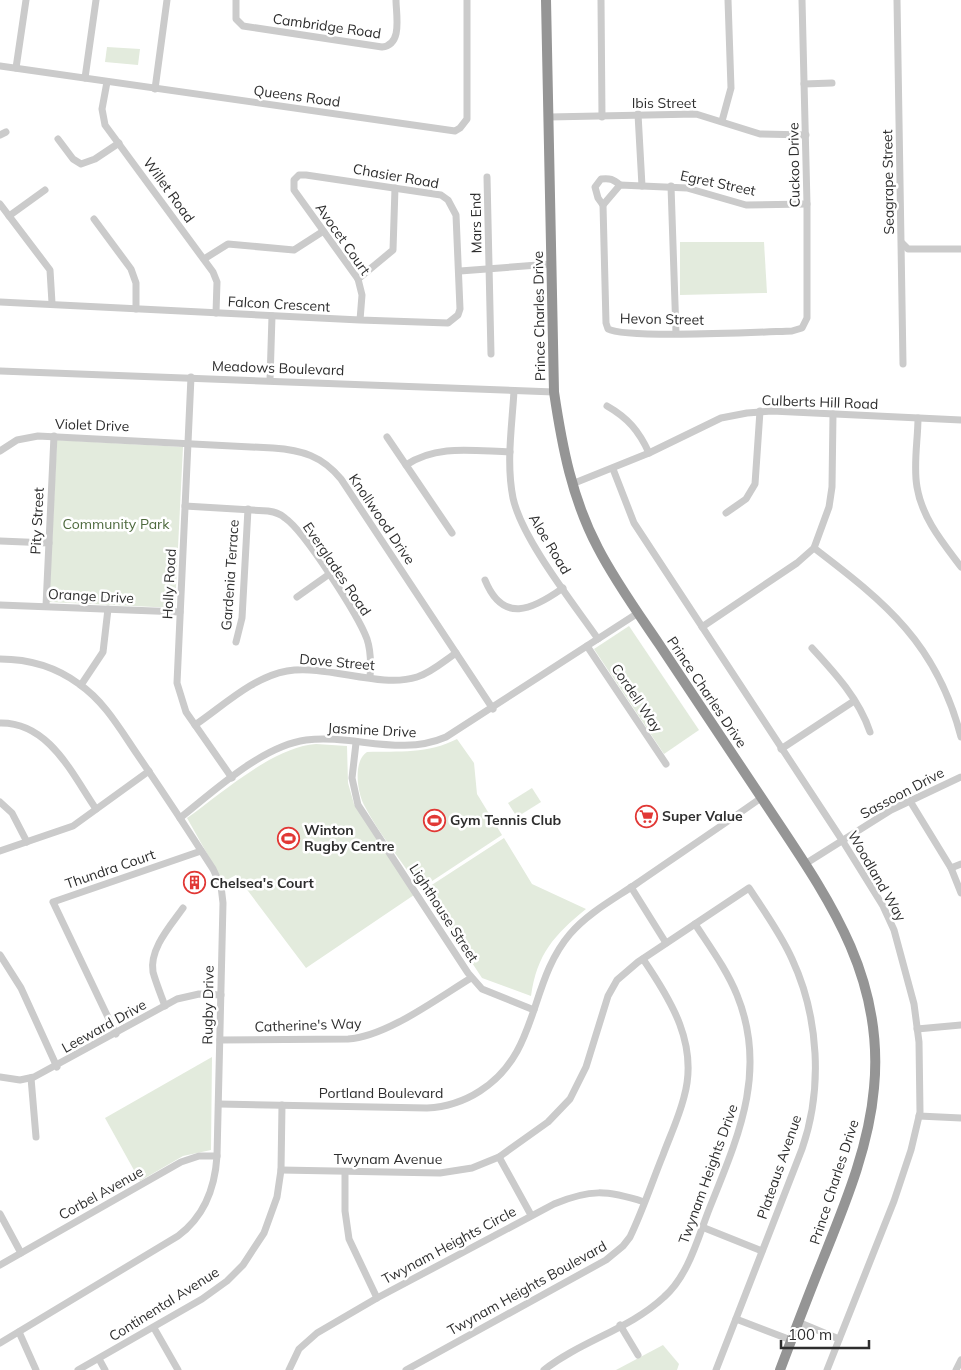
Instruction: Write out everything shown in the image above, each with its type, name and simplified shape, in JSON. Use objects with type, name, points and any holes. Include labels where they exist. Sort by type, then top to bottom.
[{"type":"highway","name":"Prince Charles Drive","points":[[546,0],[554,392],[564,452],[572,484],[598,548],[638,613],[805,864],[842,925],[860,967],[869,1000],[874,1038],[875,1086],[869,1123],[859,1162],[780,1370]]},
{"type":"street","points":[[16,68],[26,0]]},
{"type":"street","points":[[85,78],[96,0]]},
{"type":"street","points":[[155,89],[167,0]]},
{"type":"street","name":"Cambridge Road","points":[[236,0],[236,19],[244,26],[382,47],[391,45],[396,37],[396,0]]},
{"type":"street","name":"Queens Road","points":[[0,66],[455,131],[467,120],[467,0]]},
{"type":"street","points":[[600,0],[602,117]]},
{"type":"street","points":[[722,121],[731,88],[728,0]]},
{"type":"street","name":"Cuckoo Drive","points":[[802,0],[807,204],[807,318],[802,328]]},
{"type":"street","name":"Seagrape Street","points":[[898,0],[903,364]]},
{"type":"street","name":"Willet Road","points":[[108,82],[103,118],[119,143],[204,259],[216,282],[216,313]]},
{"type":"street","points":[[804,84],[832,83]]},
{"type":"street","points":[[638,114],[642,186]]},
{"type":"street","name":"Ibis Street","points":[[549,117],[696,114],[760,134],[806,135]]},
{"type":"street","points":[[58,139],[73,159],[81,164],[95,159],[119,143]]},
{"type":"street","name":"Chasier Road","points":[[296,177],[306,174],[441,196],[454,207],[460,270]]},
{"type":"street","name":"Avocet Court","points":[[296,177],[293,183],[294,190],[322,232],[358,279],[362,295],[360,320]]},
{"type":"street","name":"Mars End","points":[[487,177],[491,354]]},
{"type":"street","name":"Hevon Street","points":[[620,185],[611,178],[601,179],[598,182],[596,193],[604,204],[606,323],[608,329],[619,333],[676,333],[792,332],[802,328]]},
{"type":"street","points":[[604,204],[620,185]]},
{"type":"street","name":"Egret Street","points":[[620,185],[687,188],[746,205],[807,204]]},
{"type":"street","points":[[671,186],[676,333]]},
{"type":"street","points":[[358,279],[393,250],[395,188]]},
{"type":"street","points":[[9,216],[45,190]]},
{"type":"street","points":[[0,204],[50,270],[52,304]]},
{"type":"street","points":[[94,219],[131,268],[136,283],[136,308]]},
{"type":"street","points":[[204,259],[228,244],[294,250],[322,232]]},
{"type":"street","points":[[902,243],[908,249],[961,249]]},
{"type":"street","points":[[460,270],[551,264]]},
{"type":"street","name":"Falcon Crescent","points":[[0,302],[448,323],[458,315],[460,309],[460,270]]},
{"type":"street","points":[[270,380],[272,316]]},
{"type":"street","name":"Meadows Boulevard","points":[[0,371],[554,392]]},
{"type":"street","name":"Holly Road","points":[[191,377],[178,689],[184,707],[232,778]]},
{"type":"street","name":"Aloe Road","points":[[514,390],[510,452],[512,491],[519,516],[562,588],[598,639]]},
{"type":"street","points":[[607,406],[626,417],[641,435],[649,453]]},
{"type":"street","points":[[726,513],[746,498],[755,484],[760,412]]},
{"type":"street","name":"Culberts Hill Road","points":[[572,484],[649,453],[721,418],[760,412],[961,420]]},
{"type":"street","points":[[702,627],[789,569],[814,548],[830,500],[833,414]]},
{"type":"street","points":[[918,418],[917,487],[924,510],[935,533],[961,567]]},
{"type":"street","name":"Violet Drive","points":[[0,451],[26,437],[54,436],[188,442]]},
{"type":"street","name":"Pity Street","points":[[46,606],[54,436]]},
{"type":"street","points":[[387,437],[452,533]]},
{"type":"street","name":"Knollwood Drive","points":[[188,442],[290,449],[307,453],[322,460],[346,486],[493,709]]},
{"type":"street","points":[[406,465],[427,454],[442,451],[510,452]]},
{"type":"street","name":"Woodland Way","points":[[612,469],[634,523],[842,840],[883,906],[894,930],[914,1004],[921,1076],[919,1116],[911,1150],[894,1201],[828,1370]]},
{"type":"street","name":"Everglades Road","points":[[185,506],[272,512],[286,518],[302,535],[364,633],[370,651],[370,677]]},
{"type":"street","name":"Gardenia Terrace","points":[[236,642],[242,618],[248,510]]},
{"type":"street","points":[[0,541],[49,543]]},
{"type":"street","points":[[814,548],[873,593],[896,615],[922,647],[942,680],[961,736]]},
{"type":"street","points":[[297,597],[328,574]]},
{"type":"street","points":[[485,580],[495,597],[503,604],[517,610],[525,610],[540,604],[562,588]]},
{"type":"street","name":"Orange Drive","points":[[0,605],[180,612]]},
{"type":"street","points":[[81,685],[103,652],[108,610]]},
{"type":"street","name":"Jasmine Drive","points":[[180,818],[232,778],[275,751],[296,742],[322,740],[403,746],[428,744],[455,733],[638,613]]},
{"type":"street","name":"Cordell Way","points":[[587,646],[666,764]]},
{"type":"street","points":[[812,648],[838,676],[865,717],[870,732]]},
{"type":"street","name":"Dove Street","points":[[195,725],[242,692],[277,674],[307,670],[396,679],[415,678],[456,653]]},
{"type":"street","name":"Rugby Drive","points":[[0,659],[21,660],[47,667],[81,685],[107,711],[180,818],[219,880],[222,890],[217,1156],[214,1180],[207,1201],[196,1220],[185,1231],[0,1343]]},
{"type":"street","points":[[781,749],[854,701]]},
{"type":"street","points":[[0,723],[24,727],[44,739],[55,750],[96,809]]},
{"type":"street","name":"Lighthouse Street","points":[[356,743],[352,778],[358,804],[472,978],[485,990],[534,1010]]},
{"type":"street","points":[[0,851],[73,826],[149,771]]},
{"type":"street","name":"Sassoon Drive","points":[[805,864],[842,840],[910,801],[961,777]]},
{"type":"street","name":"Portland Boulevard","points":[[219,1104],[413,1108],[453,1105],[483,1089],[508,1068],[524,1040],[547,971],[569,935],[588,917],[761,798]]},
{"type":"street","points":[[910,801],[952,868],[961,893]]},
{"type":"street","points":[[0,802],[12,813],[27,842]]},
{"type":"street","name":"Thundra Court","points":[[116,1034],[53,902],[201,851]]},
{"type":"street","points":[[952,868],[961,864]]},
{"type":"street","points":[[631,888],[666,943]]},
{"type":"street","name":"Twynam Avenue","points":[[281,1170],[440,1173],[472,1168],[499,1157],[548,1122],[570,1099],[586,1067],[604,1006],[612,987],[623,974],[749,888]]},
{"type":"street","name":"Plateaus Avenue","points":[[716,1370],[808,1128],[814,1094],[814,1049],[809,1011],[798,973],[785,946],[749,888]]},
{"type":"street","points":[[164,1006],[154,972],[154,958],[159,945],[183,908]]},
{"type":"street","name":"Twynam Heights Drive","points":[[544,1370],[659,1302],[670,1292],[685,1268],[744,1118],[750,1078],[750,1051],[746,1023],[737,994],[695,924]]},
{"type":"street","points":[[0,955],[21,988],[57,1066]]},
{"type":"street","name":"Twynam Heights Boulevard","points":[[406,1370],[417,1367],[615,1254],[630,1237],[684,1096],[688,1061],[684,1036],[676,1012],[643,959]]},
{"type":"street","name":"Catherine's Way","points":[[220,1040],[360,1038],[383,1030],[472,978]]},
{"type":"street","name":"Leeward Drive","points":[[0,1077],[20,1080],[31,1078],[57,1066],[164,1006],[190,995],[221,995]]},
{"type":"street","points":[[917,1029],[961,1025]]},
{"type":"street","points":[[31,1078],[36,1137]]},
{"type":"street","name":"Continental Avenue","points":[[78,1370],[154,1328],[210,1294],[243,1266],[258,1244],[277,1198],[281,1170],[282,1105]]},
{"type":"street","points":[[919,1116],[961,1118]]},
{"type":"street","name":"Corbel Avenue","points":[[0,1265],[181,1162],[199,1156],[217,1156]]},
{"type":"street","points":[[499,1157],[531,1215]]},
{"type":"street","points":[[345,1172],[348,1233],[377,1298]]},
{"type":"street","name":"Twynam Heights Circle","points":[[289,1370],[299,1350],[310,1338],[377,1298],[531,1215],[573,1196],[590,1192],[616,1193],[644,1202]]},
{"type":"street","points":[[0,1214],[20,1253]]},
{"type":"street","points":[[702,1227],[762,1251]]},
{"type":"street","points":[[736,1319],[792,1340]]},
{"type":"street","points":[[798,1322],[839,1339]]},
{"type":"street","points":[[620,1325],[638,1355]]},
{"type":"street","points":[[154,1328],[178,1370]]},
{"type":"street","points":[[19,1332],[36,1370]]},
{"type":"street","points":[[99,1358],[105,1370]]},
{"type":"street","points":[[956,1370],[961,1360]]},
{"type":"green space","points":[[107,47],[140,49],[138,65],[105,62]]},
{"type":"green space","points":[[680,242],[764,242],[767,293],[680,295]]},
{"type":"green space","name":"Community Park","points":[[57,440],[183,447],[175,608],[49,602]]},
{"type":"green space","points":[[629,626],[699,730],[664,754],[594,649]]},
{"type":"green space","name":"Gym Tennis Club","points":[[457,739],[474,763],[477,794],[502,835],[420,889],[364,805],[358,784],[358,769],[363,756],[367,752],[424,749],[446,744]]},
{"type":"green space","name":"Winton Rugby Centre","points":[[316,744],[347,746],[348,783],[354,804],[414,895],[306,968],[236,875],[223,882],[187,818],[232,784],[266,762],[283,753]]},
{"type":"green space","points":[[532,788],[541,802],[517,817],[508,803]]},
{"type":"green space","points":[[504,838],[532,884],[586,909],[549,946],[538,968],[531,996],[482,978],[424,890]]},
{"type":"green space","points":[[212,1057],[211,1150],[183,1156],[140,1181],[105,1118]]},
{"type":"green space","points":[[663,1345],[679,1364],[677,1370],[616,1370]]},
{"type":"place","name":"Super Value","points":[[646,816]]},
{"type":"place","name":"Gym Tennis Club","points":[[434,820]]},
{"type":"place","name":"Winton Rugby Centre","points":[[288,838]]},
{"type":"place","name":"Chelsea's Court","points":[[194,883]]}]
